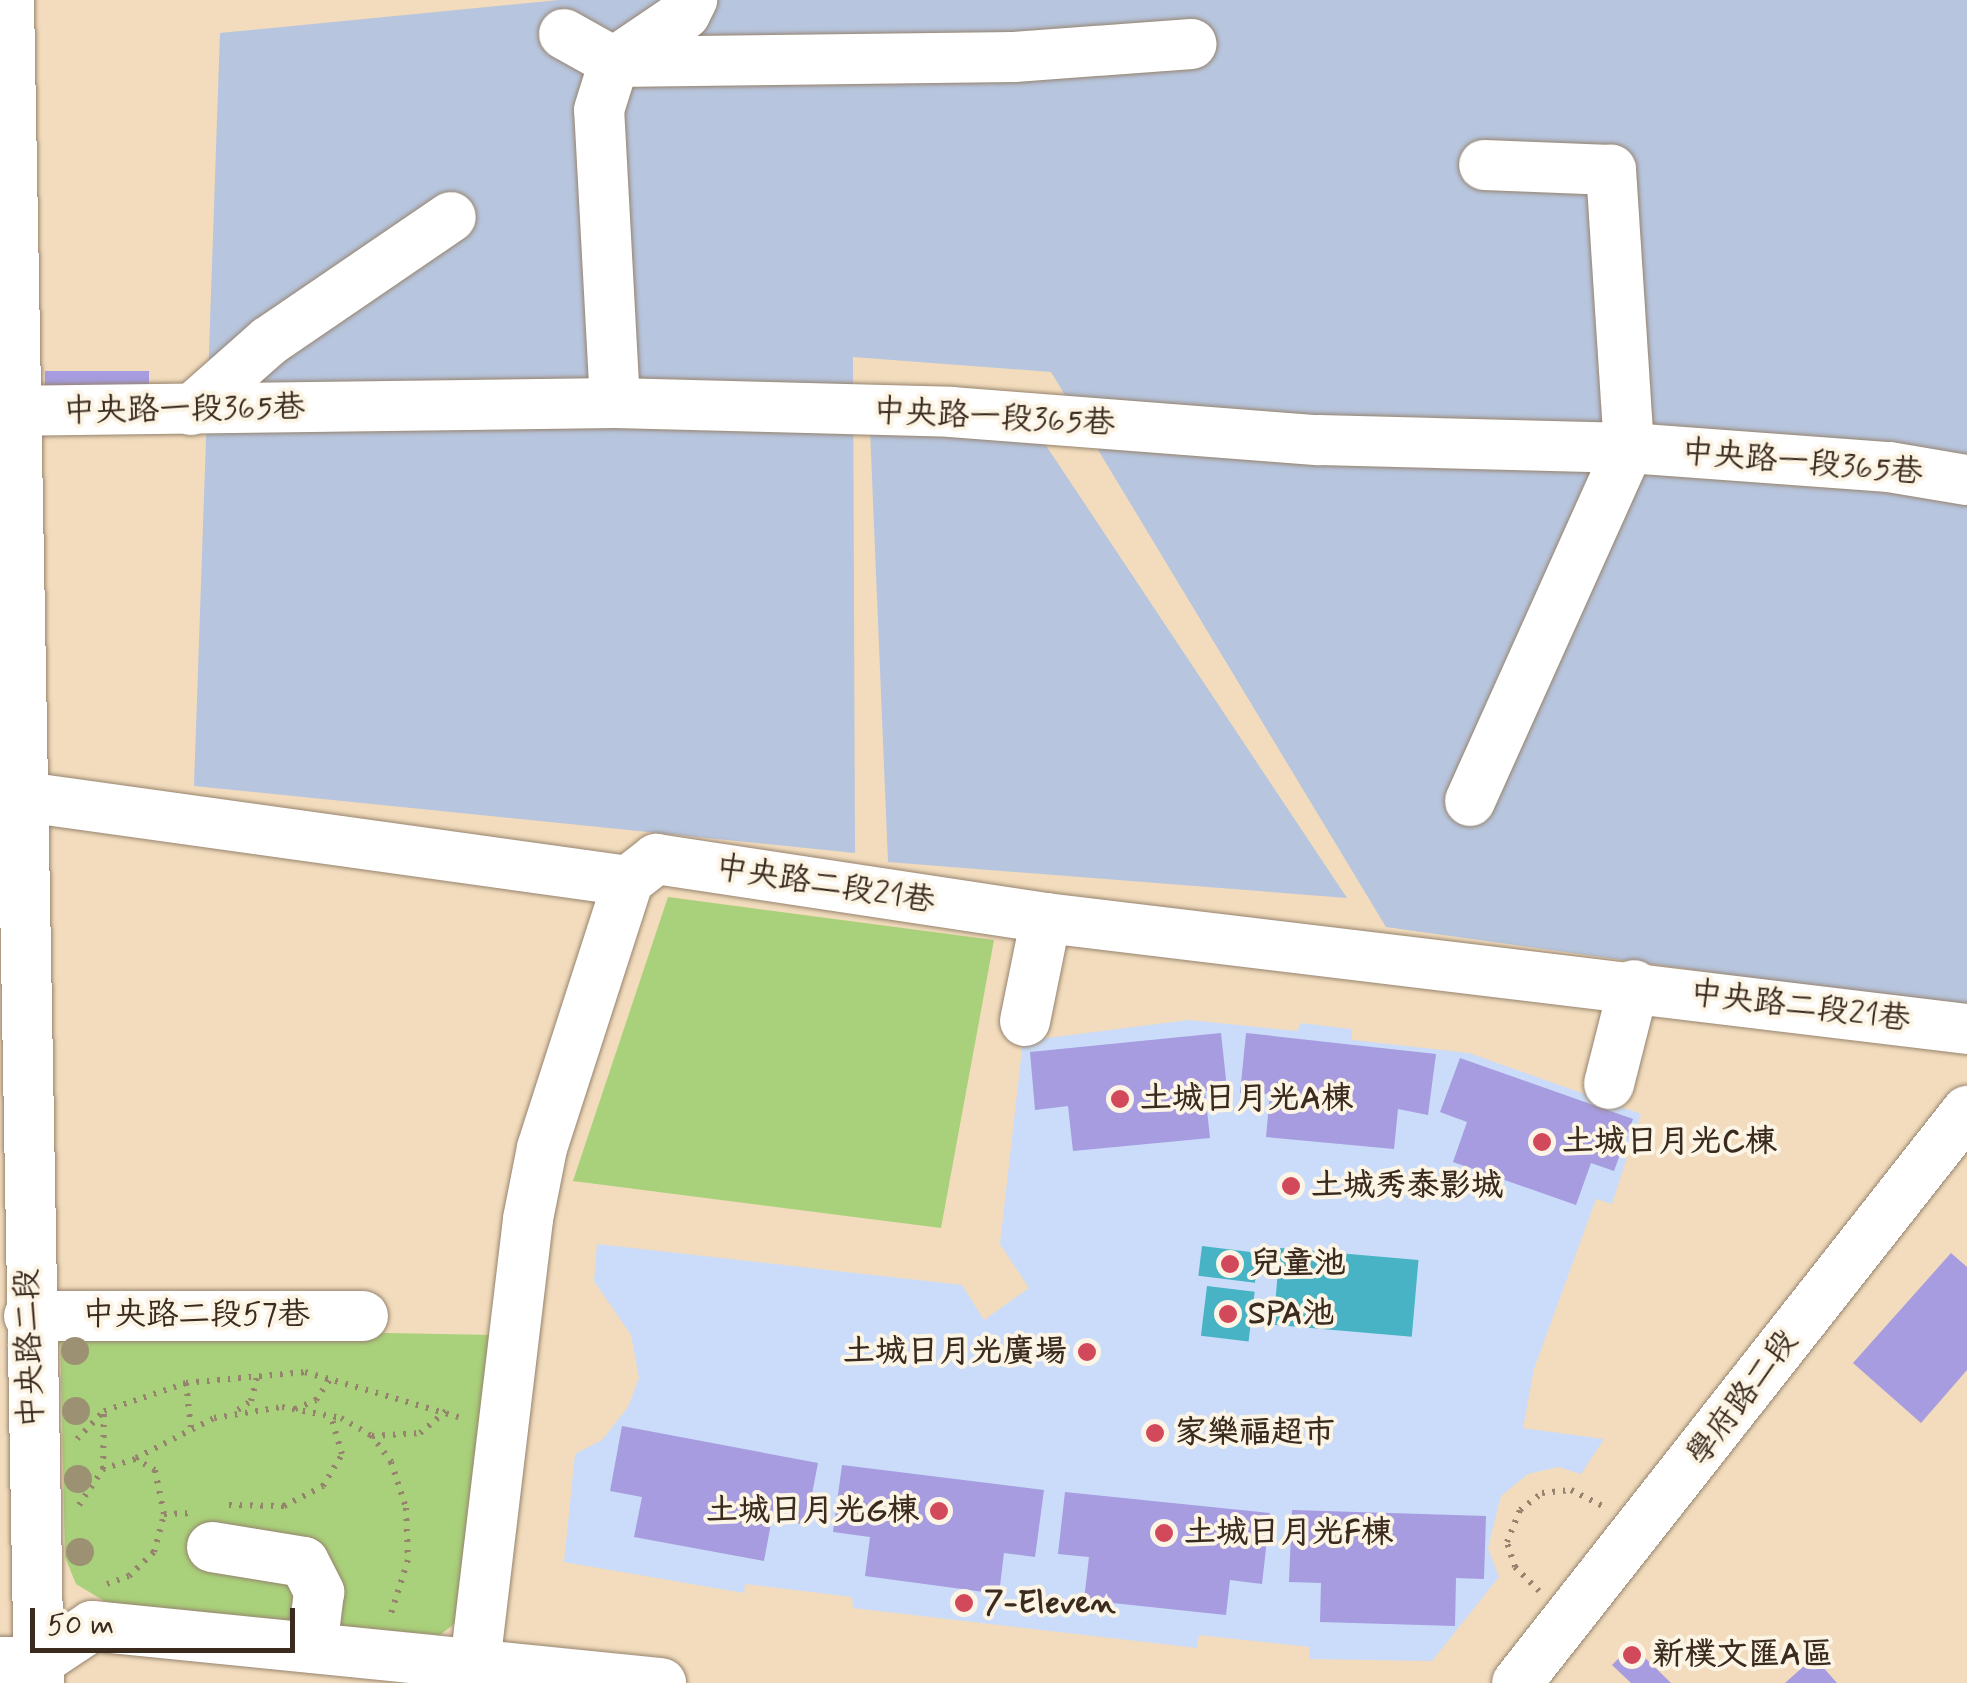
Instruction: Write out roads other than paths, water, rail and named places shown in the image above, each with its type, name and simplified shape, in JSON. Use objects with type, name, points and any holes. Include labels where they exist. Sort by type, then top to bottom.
[{"type":"street","name":"中央路二段","points":[[9,0],[10,624],[25,797],[12,959],[14,1248],[29,1316],[26,1669]]},
{"type":"street","points":[[615,404],[599,110],[614,62],[685,14],[692,0]]},
{"type":"street","points":[[564,34],[614,62],[1014,56],[1192,44]]},
{"type":"street","points":[[1470,801],[1629,448],[1611,170],[1484,164]]},
{"type":"street","points":[[192,410],[269,341],[451,218]]},
{"type":"street","name":"中央路一段365巷","points":[[9,412],[615,404],[950,412],[1319,440],[1629,448],[1889,467],[1967,480]]},
{"type":"street","points":[[25,797],[628,881],[542,1148],[498,1439],[488,1671]]},
{"type":"street","name":"中央路二段21巷","points":[[628,881],[656,859],[1046,918],[1634,985],[1967,1029]]},
{"type":"street","points":[[1025,1022],[1046,918]]},
{"type":"street","points":[[1609,1084],[1634,985]]},
{"type":"street","name":"學府路二段","points":[[1517,1683],[1967,1111]]},
{"type":"street","name":"中央路二段57巷","points":[[29,1316],[363,1316]]},
{"type":"street","points":[[209,1520],[304,1562],[319,1592],[312,1648]]},
{"type":"street","points":[[26,1669],[92,1626],[312,1648],[384,1669],[488,1671],[661,1683]]},
{"type":"water","name":"兒童池","points":[[1202,1246],[1259,1253],[1255,1283],[1198,1276]]},
{"type":"water","points":[[1280,1248],[1418,1260],[1412,1337],[1273,1325]]},
{"type":"water","name":"SPA池","points":[[1207,1286],[1255,1292],[1249,1341],[1201,1336]]},
{"type":"place","name":"土城日月光A棟","points":[[1120,1099]]},
{"type":"place","name":"土城日月光C棟","points":[[1542,1142]]},
{"type":"place","name":"土城秀泰影城","points":[[1291,1186]]},
{"type":"place","name":"兒童池","points":[[1230,1264]]},
{"type":"place","name":"SPA池","points":[[1228,1314]]},
{"type":"place","name":"土城日月光廣場","points":[[1087,1352]]},
{"type":"place","name":"家樂福超市","points":[[1155,1433]]},
{"type":"place","name":"土城日月光G棟","points":[[939,1511]]},
{"type":"place","name":"土城日月光F棟","points":[[1164,1533]]},
{"type":"place","name":"7-Eleven","points":[[964,1603]]},
{"type":"place","name":"新樸文匯A區","points":[[1632,1655]]}]
